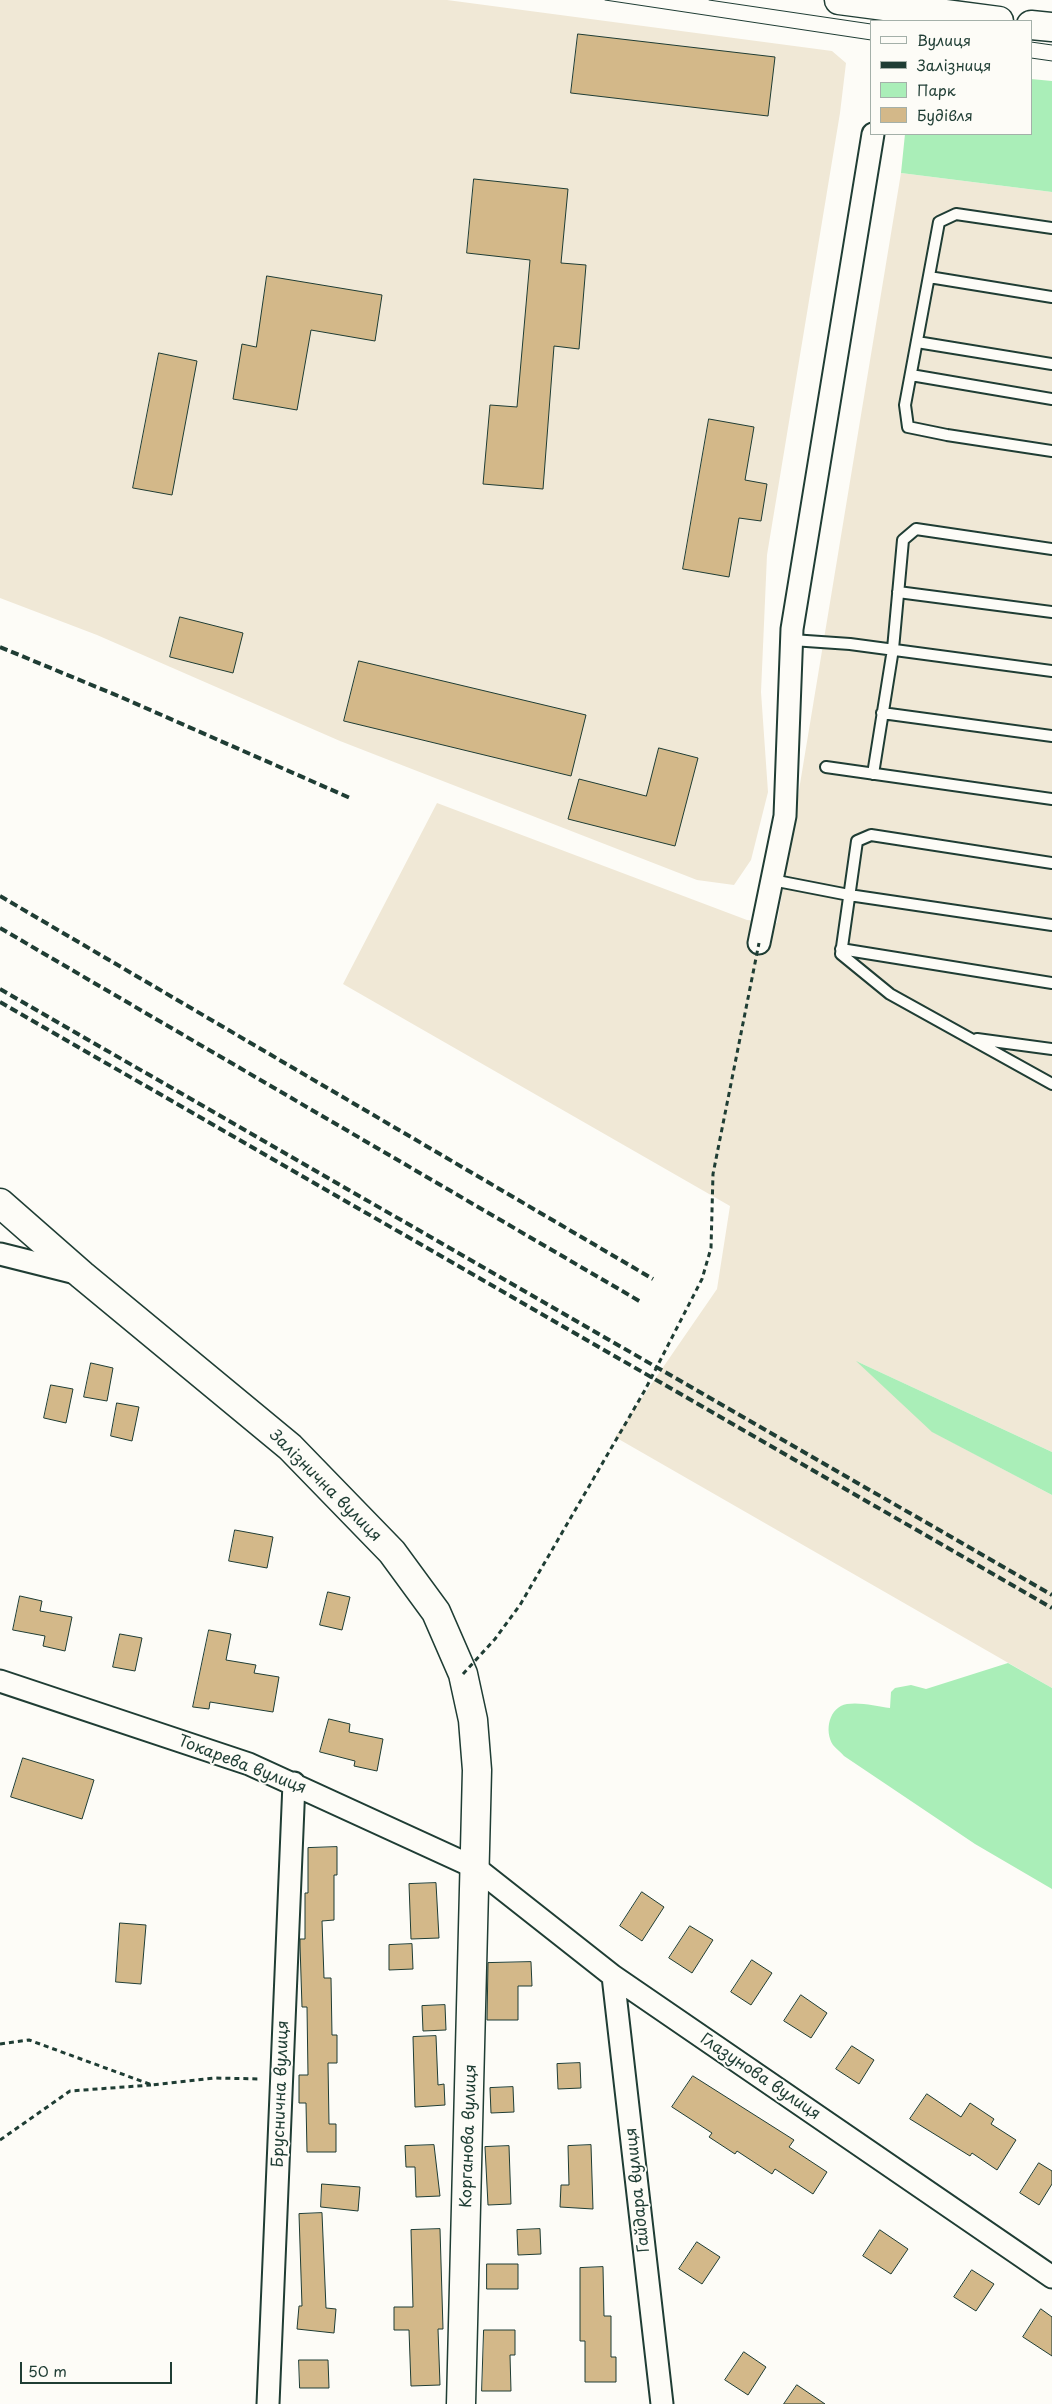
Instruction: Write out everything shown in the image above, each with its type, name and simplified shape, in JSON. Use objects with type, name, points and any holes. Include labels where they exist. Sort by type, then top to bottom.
[{"type":"main road","points":[[839,0],[907,11],[990,20]]},
{"type":"main road","points":[[1032,25],[1052,27]]},
{"type":"main road","name":"Залізнична вулиця","points":[[0,1203],[82,1275],[290,1447],[392,1552],[436,1612],[463,1674],[473,1720],[477,1770],[476,1868]]},
{"type":"main road","name":"Корганова вулиця","points":[[462,2404],[476,1868]]},
{"type":"street","points":[[759,943],[785,816],[792,640],[873,135]]},
{"type":"street","points":[[0,1254],[82,1275]]},
{"type":"street","name":"Токарева вулиця","points":[[0,1681],[249,1764],[476,1868]]},
{"type":"street","name":"Бруснична вулиця","points":[[268,2404],[294,1783]]},
{"type":"street","name":"Глазунова вулиця","points":[[476,1868],[613,1976],[1052,2277]]},
{"type":"street","name":"Гайдара вулиця","points":[[613,1976],[665,2401]]},
{"type":"lane","points":[[1052,228],[956,214],[939,222],[906,405],[908,427],[1052,451]]},
{"type":"lane","points":[[928,277],[1052,297]]},
{"type":"lane","points":[[917,342],[1052,364]]},
{"type":"lane","points":[[911,375],[1052,399]]},
{"type":"lane","points":[[873,774],[893,649],[903,540],[916,529],[1052,549]]},
{"type":"lane","points":[[898,592],[1052,612]]},
{"type":"lane","points":[[792,640],[893,649],[1052,671]]},
{"type":"lane","points":[[882,713],[1052,736]]},
{"type":"lane","points":[[826,767],[1052,799]]},
{"type":"lane","points":[[1052,863],[871,834],[858,841],[841,949],[841,954],[890,994],[1052,1084]]},
{"type":"lane","points":[[772,880],[849,895],[1052,925]]},
{"type":"lane","points":[[841,949],[1052,983]]},
{"type":"lane","points":[[971,1039],[1052,1049]]},
{"type":"path","points":[[463,1674],[495,1639],[520,1606],[646,1390],[702,1279],[711,1248],[713,1174],[759,943]]},
{"type":"path","points":[[0,2044],[29,2040],[152,2085]]},
{"type":"path","points":[[0,2140],[70,2091],[214,2078],[281,2080]]},
{"type":"shaded area","points":[[0,0],[447,0],[832,51],[846,63],[840,113],[767,555],[761,692],[768,792],[751,860],[734,885],[697,880],[340,741],[97,635],[0,598]]},
{"type":"shaded area","points":[[901,173],[1052,192],[1052,1452],[858,1362],[933,1432],[1052,1495],[1052,1688],[615,1437],[717,1289],[730,1206],[343,984],[437,803],[747,920],[777,923]]},
{"type":"green space","points":[[1032,79],[1052,81],[1052,192],[901,173],[905,135],[1032,135]]},
{"type":"green space","points":[[856,1361],[1052,1452],[1052,1495],[932,1432]]},
{"type":"green space","points":[[1008,1663],[1052,1688],[1052,1889],[975,1844],[844,1756],[830,1739],[830,1720],[832,1715],[841,1706],[847,1704],[868,1704],[890,1708],[891,1692],[895,1688],[911,1685],[926,1689]]},
{"type":"building","points":[[578,34],[775,57],[768,116],[571,93]]},
{"type":"building","points":[[474,179],[568,189],[561,263],[586,265],[579,349],[554,346],[543,489],[483,484],[490,405],[517,407],[530,260],[467,253]]},
{"type":"building","points":[[267,276],[382,295],[375,341],[311,330],[297,410],[233,399],[242,344],[256,347]]},
{"type":"building","points":[[159,353],[197,361],[172,495],[133,488]]},
{"type":"building","points":[[709,419],[754,427],[745,480],[767,484],[761,521],[739,518],[729,577],[683,569]]},
{"type":"building","points":[[180,617],[243,633],[233,673],[170,657]]},
{"type":"building","points":[[359,661],[586,715],[571,776],[344,721]]},
{"type":"building","points":[[659,748],[698,758],[675,846],[568,819],[579,779],[646,796]]},
{"type":"building","points":[[91,1363],[113,1368],[107,1401],[84,1397]]},
{"type":"building","points":[[51,1385],[73,1389],[66,1423],[44,1418]]},
{"type":"building","points":[[117,1403],[139,1407],[132,1441],[111,1436]]},
{"type":"building","points":[[235,1530],[273,1537],[267,1568],[229,1561]]},
{"type":"building","points":[[328,1592],[350,1597],[342,1630],[320,1625]]},
{"type":"building","points":[[20,1596],[42,1601],[40,1611],[72,1617],[65,1651],[43,1646],[45,1636],[13,1630]]},
{"type":"building","points":[[209,1630],[231,1634],[226,1660],[256,1665],[254,1673],[279,1677],[273,1712],[210,1702],[209,1709],[193,1707]]},
{"type":"building","points":[[120,1634],[142,1638],[135,1671],[113,1667]]},
{"type":"building","points":[[329,1719],[350,1724],[349,1732],[383,1739],[377,1771],[354,1766],[355,1761],[320,1752]]},
{"type":"building","points":[[23,1758],[94,1780],[82,1819],[11,1797]]},
{"type":"building","points":[[337,1847],[337,1875],[334,1875],[334,1920],[322,1921],[324,1978],[331,1978],[332,2035],[337,2035],[337,2063],[328,2063],[329,2124],[336,2124],[336,2152],[307,2152],[306,2103],[299,2103],[299,2075],[308,2075],[307,2007],[302,2007],[300,1939],[305,1939],[305,1893],[308,1893],[308,1848]]},
{"type":"building","points":[[436,1883],[439,1938],[411,1939],[409,1884]]},
{"type":"building","points":[[642,1892],[664,1907],[642,1941],[620,1926]]},
{"type":"building","points":[[120,1923],[146,1925],[141,1984],[116,1982]]},
{"type":"building","points":[[690,1926],[713,1940],[692,1973],[669,1958]]},
{"type":"building","points":[[412,1944],[413,1969],[389,1970],[389,1945]]},
{"type":"building","points":[[752,1960],[772,1973],[751,2005],[731,1992]]},
{"type":"building","points":[[531,1962],[532,1986],[518,1986],[518,2020],[487,2020],[488,1963]]},
{"type":"building","points":[[801,1995],[827,2013],[811,2038],[784,2021]]},
{"type":"building","points":[[445,2005],[446,2030],[423,2031],[422,2006]]},
{"type":"building","points":[[436,2036],[438,2085],[444,2084],[445,2105],[415,2107],[413,2037]]},
{"type":"building","points":[[852,2046],[874,2060],[859,2084],[836,2069]]},
{"type":"building","points":[[580,2063],[581,2088],[558,2089],[557,2064]]},
{"type":"building","points":[[693,2076],[794,2140],[789,2147],[827,2172],[813,2194],[775,2169],[772,2174],[737,2151],[735,2154],[709,2137],[712,2133],[672,2107]]},
{"type":"building","points":[[513,2087],[514,2112],[491,2113],[490,2088]]},
{"type":"building","points":[[927,2094],[961,2117],[970,2103],[994,2119],[991,2124],[1016,2140],[997,2170],[972,2153],[970,2156],[910,2119]]},
{"type":"building","points":[[434,2145],[440,2196],[416,2197],[415,2167],[406,2167],[405,2146]]},
{"type":"building","points":[[591,2145],[593,2209],[560,2207],[561,2185],[569,2185],[568,2146]]},
{"type":"building","points":[[509,2146],[511,2204],[488,2205],[485,2147]]},
{"type":"building","points":[[1039,2163],[1052,2171],[1052,2184],[1039,2205],[1020,2193]]},
{"type":"building","points":[[322,2184],[360,2187],[358,2211],[321,2207]]},
{"type":"building","points":[[322,2213],[326,2308],[336,2309],[334,2333],[297,2329],[299,2306],[302,2306],[299,2214]]},
{"type":"building","points":[[440,2229],[443,2329],[438,2329],[440,2385],[411,2386],[409,2330],[394,2330],[394,2307],[413,2307],[411,2230]]},
{"type":"building","points":[[540,2229],[541,2254],[518,2255],[517,2230]]},
{"type":"building","points":[[880,2230],[908,2249],[891,2274],[863,2256]]},
{"type":"building","points":[[697,2242],[720,2257],[702,2284],[679,2269]]},
{"type":"building","points":[[487,2264],[518,2264],[518,2289],[487,2289]]},
{"type":"building","points":[[603,2267],[604,2316],[611,2316],[611,2357],[616,2357],[616,2382],[585,2382],[585,2341],[580,2341],[580,2268]]},
{"type":"building","points":[[972,2270],[994,2284],[976,2311],[954,2297]]},
{"type":"building","points":[[1041,2309],[1052,2317],[1052,2356],[1023,2337]]},
{"type":"building","points":[[484,2330],[515,2330],[515,2355],[510,2355],[511,2391],[482,2391]]},
{"type":"building","points":[[744,2352],[766,2367],[748,2395],[725,2380]]},
{"type":"building","points":[[299,2360],[328,2360],[329,2388],[300,2388]]},
{"type":"building","points":[[797,2385],[825,2404],[784,2404]]},
{"type":"tram line","points":[[605,0],[870,40]]},
{"type":"tram line","points":[[709,0],[870,24]]},
{"type":"tram line","points":[[1032,42],[1052,45]]},
{"type":"tram line","points":[[1032,58],[1052,61]]},
{"type":"railway","points":[[0,647],[123,698],[350,798]]},
{"type":"railway","points":[[0,896],[653,1279]]},
{"type":"railway","points":[[0,928],[641,1302]]},
{"type":"railway","points":[[0,989],[1052,1595]]},
{"type":"railway","points":[[0,1002],[1052,1608]]}]
